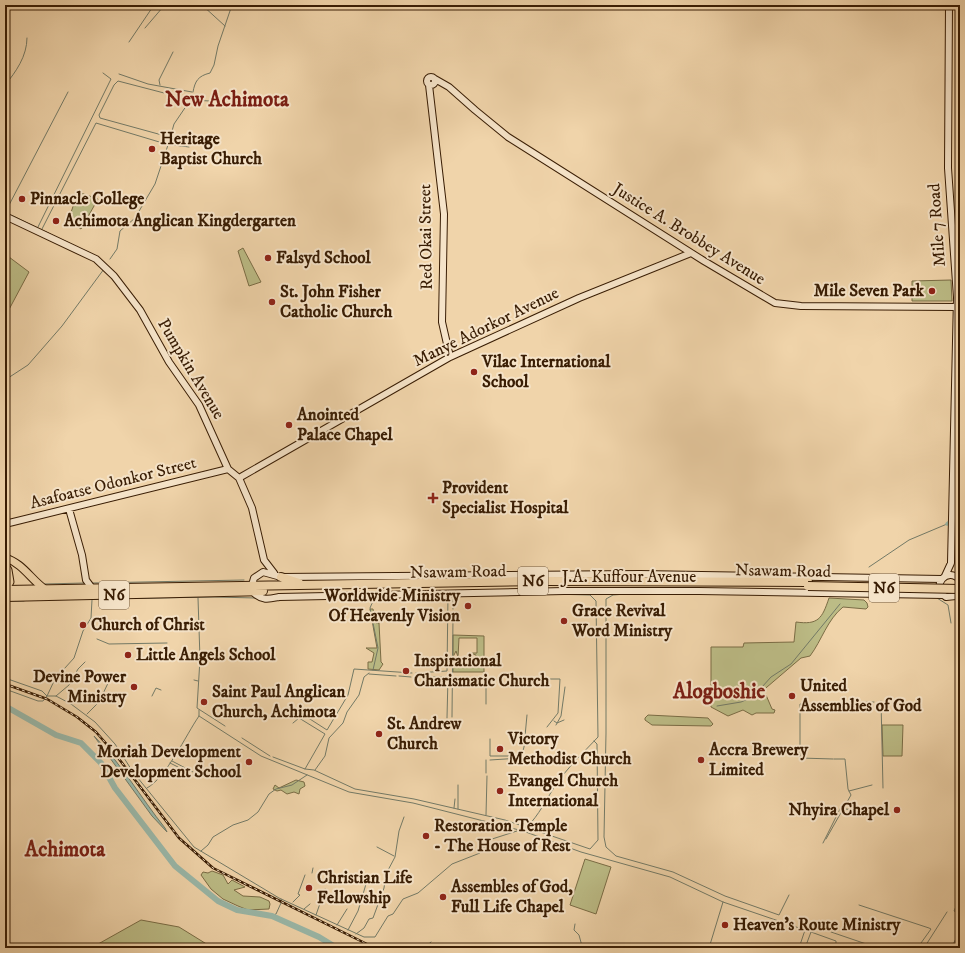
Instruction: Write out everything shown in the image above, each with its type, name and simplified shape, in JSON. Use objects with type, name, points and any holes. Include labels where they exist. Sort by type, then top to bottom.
[{"type":"highway","points":[[277,575],[307,586]]},
{"type":"highway","name":"Nsawam Road","points":[[255,585],[307,586],[607,580],[808,584],[960,592]]},
{"type":"highway","name":"Nsawam Road","points":[[255,585],[960,584]]},
{"type":"highway","name":"N6","points":[[5,589],[46,590],[79,588],[255,585]]},
{"type":"highway","name":"N6","points":[[7,598],[218,593],[255,585]]},
{"type":"main road","points":[[5,558],[20,565],[36,583],[46,590]]},
{"type":"main road","points":[[5,565],[8,570],[10,582],[5,589]]},
{"type":"street","name":"Mile 7 Road","points":[[949,5],[948,168],[958,320],[951,562]]},
{"type":"street","name":"Justice A. Brobbey Avenue","points":[[433,83],[442,83],[449,87],[508,137],[691,253],[779,304],[956,307]]},
{"type":"street","name":"Red Okai Street","points":[[433,83],[429,92],[444,214],[442,319],[450,357]]},
{"type":"street","name":"Pumpkin Avenue","points":[[5,216],[96,259],[107,268],[140,310],[169,362],[199,405],[228,469],[239,478]]},
{"type":"street","name":"Manye Adorkor Avenue","points":[[239,478],[450,357],[579,298],[691,253]]},
{"type":"street","name":"Asafoatse Odonkor Street","points":[[5,524],[70,509],[129,492],[228,469]]},
{"type":"street","points":[[239,478],[252,508],[264,560],[277,575]]},
{"type":"street","points":[[70,509],[82,555],[85,576],[87,582],[92,588]]},
{"type":"street","points":[[255,585],[264,560]]},
{"type":"street","points":[[944,595],[940,590],[939,584],[951,562]]},
{"type":"street","points":[[951,562],[958,578]]},
{"type":"street","name":"J.A. Kuffour Avenue","points":[[958,578],[640,574],[277,575],[255,585],[268,599],[286,597],[564,591],[699,591],[944,595],[952,598],[960,592]]},
{"type":"street","points":[[79,588],[85,576]]},
{"type":"green space","points":[[78,192],[98,199],[81,229],[68,221]]},
{"type":"green space","points":[[243,248],[261,282],[249,286],[238,251]]},
{"type":"green space","points":[[5,254],[29,272],[5,317]]},
{"type":"green space","name":"Mile Seven Park","points":[[951,280],[952,301],[912,301],[912,281]]},
{"type":"green space","points":[[829,598],[864,600],[868,607],[866,609],[843,607],[837,612],[810,656],[801,658],[760,693],[757,698],[766,695],[772,709],[775,710],[774,713],[756,713],[752,715],[743,710],[728,716],[711,707],[711,647],[743,647],[744,643],[794,642],[796,622],[803,623],[818,619],[824,611]]},
{"type":"green space","points":[[370,609],[373,609],[376,623],[379,623],[381,662],[383,664],[379,670],[368,669],[368,662],[372,662],[374,653],[366,648],[377,648]]},
{"type":"green space","points":[[453,635],[484,636],[484,672],[453,672],[453,661],[458,660],[459,663],[475,663],[476,655],[469,653],[477,653],[477,638],[459,638],[458,657],[456,651],[453,657]]},
{"type":"green space","points":[[648,715],[708,718],[713,724],[711,726],[652,725],[645,720]]},
{"type":"green space","points":[[882,725],[903,725],[902,756],[883,756]]},
{"type":"green space","points":[[296,780],[304,782],[305,786],[300,789],[299,794],[294,792],[287,794],[281,790],[277,791],[273,789],[275,785],[279,788]]},
{"type":"green space","points":[[585,859],[611,867],[596,914],[570,905]]},
{"type":"green space","points":[[212,871],[223,875],[228,884],[232,880],[245,887],[234,890],[243,896],[260,897],[269,901],[269,909],[248,910],[223,899],[211,889],[201,875],[203,872],[208,873]]},
{"type":"green space","points":[[141,920],[179,927],[213,948],[91,948]]},
{"type":"shaded area","points":[[94,736],[122,769],[167,832],[152,816]]},
{"type":"waterway","points":[[129,42],[154,5]]},
{"type":"waterway","points":[[202,5],[225,26]]},
{"type":"waterway","points":[[193,92],[200,77],[210,73],[214,65],[218,46],[232,5]]},
{"type":"waterway","points":[[145,28],[163,7]]},
{"type":"waterway","points":[[5,85],[13,75],[23,57],[27,45],[27,38]]},
{"type":"waterway","points":[[160,85],[159,80],[173,52]]},
{"type":"waterway","points":[[38,227],[111,79],[103,73]]},
{"type":"waterway","points":[[119,74],[148,84],[192,92]]},
{"type":"waterway","points":[[191,143],[100,118],[99,115],[114,85],[118,81],[191,100],[210,101]]},
{"type":"waterway","points":[[8,214],[8,207],[68,92]]},
{"type":"waterway","points":[[170,138],[174,124],[191,99]]},
{"type":"waterway","points":[[42,229],[96,123],[166,144],[189,147]]},
{"type":"waterway","points":[[110,259],[117,249],[120,231],[135,218],[155,184],[168,145]]},
{"type":"waterway","points":[[5,204],[9,195]]},
{"type":"waterway","points":[[11,215],[96,256]]},
{"type":"waterway","points":[[5,380],[28,365],[62,326],[104,269]]},
{"type":"waterway","points":[[947,524],[960,514]]},
{"type":"waterway","points":[[869,567],[909,540],[947,524]]},
{"type":"waterway","points":[[92,583],[244,580]]},
{"type":"waterway","points":[[44,584],[85,583]]},
{"type":"waterway","points":[[527,827],[565,773],[598,737],[596,601],[590,595],[550,594]]},
{"type":"waterway","points":[[626,594],[613,595],[606,599],[604,837],[606,847],[616,856],[673,872],[725,896],[779,915],[789,895]]},
{"type":"waterway","points":[[416,673],[447,671],[448,595]]},
{"type":"waterway","points":[[453,596],[453,609]]},
{"type":"waterway","points":[[40,600],[214,597],[256,598]]},
{"type":"waterway","points":[[198,598],[200,659],[197,708],[225,726]]},
{"type":"waterway","points":[[937,598],[948,605],[951,623]]},
{"type":"waterway","points":[[5,678],[42,691],[47,696],[55,679],[74,658],[83,631],[91,618],[92,600]]},
{"type":"waterway","points":[[5,601],[24,601]]},
{"type":"waterway","points":[[373,601],[370,608],[378,648],[373,670]]},
{"type":"waterway","points":[[956,607],[960,603]]},
{"type":"waterway","points":[[717,706],[741,702],[753,697],[771,677],[791,664],[840,604]]},
{"type":"waterway","points":[[452,717],[453,617]]},
{"type":"waterway","points":[[97,639],[109,644],[167,643]]},
{"type":"waterway","points":[[56,696],[69,685],[78,669],[85,662]]},
{"type":"waterway","points":[[299,712],[327,730],[348,695],[354,669],[412,673]]},
{"type":"waterway","points":[[315,770],[325,756],[329,738],[343,723],[347,712],[359,695],[364,677],[369,673]]},
{"type":"waterway","points":[[369,674],[396,676]]},
{"type":"waterway","points":[[399,676],[411,677]]},
{"type":"waterway","points":[[415,677],[448,677],[447,718]]},
{"type":"waterway","points":[[87,714],[99,702],[110,679]]},
{"type":"waterway","points":[[486,679],[486,704]]},
{"type":"waterway","points":[[543,679],[560,679],[558,713],[547,727]]},
{"type":"waterway","points":[[194,680],[198,681]]},
{"type":"waterway","points":[[556,725],[561,716],[565,687]]},
{"type":"waterway","points":[[152,696],[156,688],[161,690]]},
{"type":"waterway","points":[[5,689],[38,701],[43,701],[47,696],[56,696],[71,704],[95,722],[115,744],[133,772],[194,847],[279,898],[364,937],[375,937],[388,916],[393,914],[403,899],[418,893],[452,864],[480,853],[489,840],[517,831]]},
{"type":"waterway","points":[[881,701],[883,788]]},
{"type":"waterway","points":[[833,759],[800,758],[800,704],[874,702]]},
{"type":"waterway","points":[[5,706],[56,735],[81,743],[101,763],[115,788],[175,866],[218,901],[237,910],[272,916],[319,937],[337,948]]},
{"type":"waterway","points":[[147,788],[154,783],[168,766],[199,716],[199,710]]},
{"type":"waterway","points":[[490,760],[521,758],[524,747],[527,715]]},
{"type":"waterway","points":[[199,716],[261,756],[349,792],[413,803],[523,831],[581,852],[670,877],[723,902],[805,930],[799,948]]},
{"type":"waterway","points":[[273,757],[305,769],[325,734],[299,718],[293,723]]},
{"type":"waterway","points":[[554,721],[557,723],[564,720]]},
{"type":"waterway","points":[[242,738],[270,756]]},
{"type":"waterway","points":[[490,739],[490,756],[519,756]]},
{"type":"waterway","points":[[305,769],[314,770],[355,789],[414,799],[505,820],[590,849],[598,840],[597,744],[594,741]]},
{"type":"waterway","points":[[826,839],[851,795],[848,789],[845,759],[834,759]]},
{"type":"waterway","points":[[486,760],[486,773]]},
{"type":"waterway","points":[[172,761],[193,772]]},
{"type":"waterway","points":[[170,763],[178,767]]},
{"type":"waterway","points":[[201,851],[208,845],[213,837],[233,825],[248,820],[258,812],[269,794],[276,789],[292,785],[307,775]]},
{"type":"waterway","points":[[486,815],[487,776]]},
{"type":"waterway","points":[[458,785],[458,809]]},
{"type":"waterway","points":[[849,791],[872,785]]},
{"type":"waterway","points":[[454,808],[455,799]]},
{"type":"waterway","points":[[823,843],[843,803]]},
{"type":"waterway","points":[[845,809],[860,810]]},
{"type":"waterway","points":[[356,934],[364,928],[369,919],[373,918],[384,888],[386,874],[395,857],[399,831],[404,817]]},
{"type":"waterway","points":[[377,847],[394,856]]},
{"type":"waterway","points":[[312,873],[313,868]]},
{"type":"waterway","points":[[293,902],[300,895],[298,894],[305,875]]},
{"type":"waterway","points":[[348,930],[358,911],[366,884]]},
{"type":"waterway","points":[[316,915],[325,889]]},
{"type":"waterway","points":[[960,897],[954,911],[960,914]]},
{"type":"waterway","points":[[709,948],[723,902]]},
{"type":"waterway","points":[[272,916],[276,914],[281,903]]},
{"type":"waterway","points":[[304,909],[310,904]]},
{"type":"waterway","points":[[859,905],[931,929],[921,943]]},
{"type":"waterway","points":[[337,925],[347,909]]},
{"type":"waterway","points":[[924,948],[947,912]]},
{"type":"waterway","points":[[800,922],[824,930]]},
{"type":"waterway","points":[[575,924],[574,930],[579,935],[582,946]]},
{"type":"waterway","points":[[951,948],[960,931]]},
{"type":"waterway","points":[[805,948],[811,932],[836,941],[836,945]]},
{"type":"waterway","points":[[831,932],[878,948]]},
{"type":"waterway","points":[[955,948],[960,939]]},
{"type":"waterway","points":[[424,948],[431,942]]},
{"type":"railway","points":[[5,684],[47,699],[77,717],[96,732],[116,755],[179,838],[213,868],[375,948]]},
{"type":"place","name":"Heritage Baptist Church","points":[[152,149]]},
{"type":"place","name":"Pinnacle College","points":[[22,199]]},
{"type":"place","name":"Achimota Anglican Kingdergarten","points":[[56,221]]},
{"type":"place","name":"Falsyd School","points":[[268,258]]},
{"type":"place","name":"Mile Seven Park","points":[[932,291]]},
{"type":"place","name":"St. John Fisher Catholic Church","points":[[272,302]]},
{"type":"place","name":"Vilac International School","points":[[474,372]]},
{"type":"place","name":"Anointed Palace Chapel","points":[[289,425]]},
{"type":"place","name":"Provident Specialist Hospital","points":[[433,498]]},
{"type":"place","name":"Worldwide Ministry Of Heavenly Vision","points":[[468,606]]},
{"type":"place","name":"Grace Revival Word Ministry","points":[[564,621]]},
{"type":"place","name":"Church of Christ","points":[[83,625]]},
{"type":"place","name":"Little Angels School","points":[[128,655]]},
{"type":"place","name":"Inspirational Charismatic Church","points":[[406,671]]},
{"type":"place","name":"Devine Power Ministry","points":[[134,687]]},
{"type":"place","name":"United Assemblies of God","points":[[792,696]]},
{"type":"place","name":"Saint Paul Anglican Church, Achimota","points":[[204,702]]},
{"type":"place","name":"St. Andrew Church","points":[[379,734]]},
{"type":"place","name":"Victory Methodist Church","points":[[500,749]]},
{"type":"place","name":"Accra Brewery Limited","points":[[701,760]]},
{"type":"place","name":"Moriah Development Development School","points":[[249,762]]},
{"type":"place","name":"Evangel Church International","points":[[500,791]]},
{"type":"place","name":"Nhyira Chapel","points":[[897,810]]},
{"type":"place","name":"Restoration Temple - The House of Rest","points":[[426,836]]},
{"type":"place","name":"Christian Life Fellowship","points":[[309,888]]},
{"type":"place","name":"Assembles of God, Full Life Chapel","points":[[443,897]]},
{"type":"place","name":"Heaven's Route Ministry","points":[[725,925]]},
{"type":"district","name":"New Achimota","points":[[227,100]]},
{"type":"district","name":"Alogboshie","points":[[719,692]]},
{"type":"district","name":"Achimota","points":[[65,850]]}]
